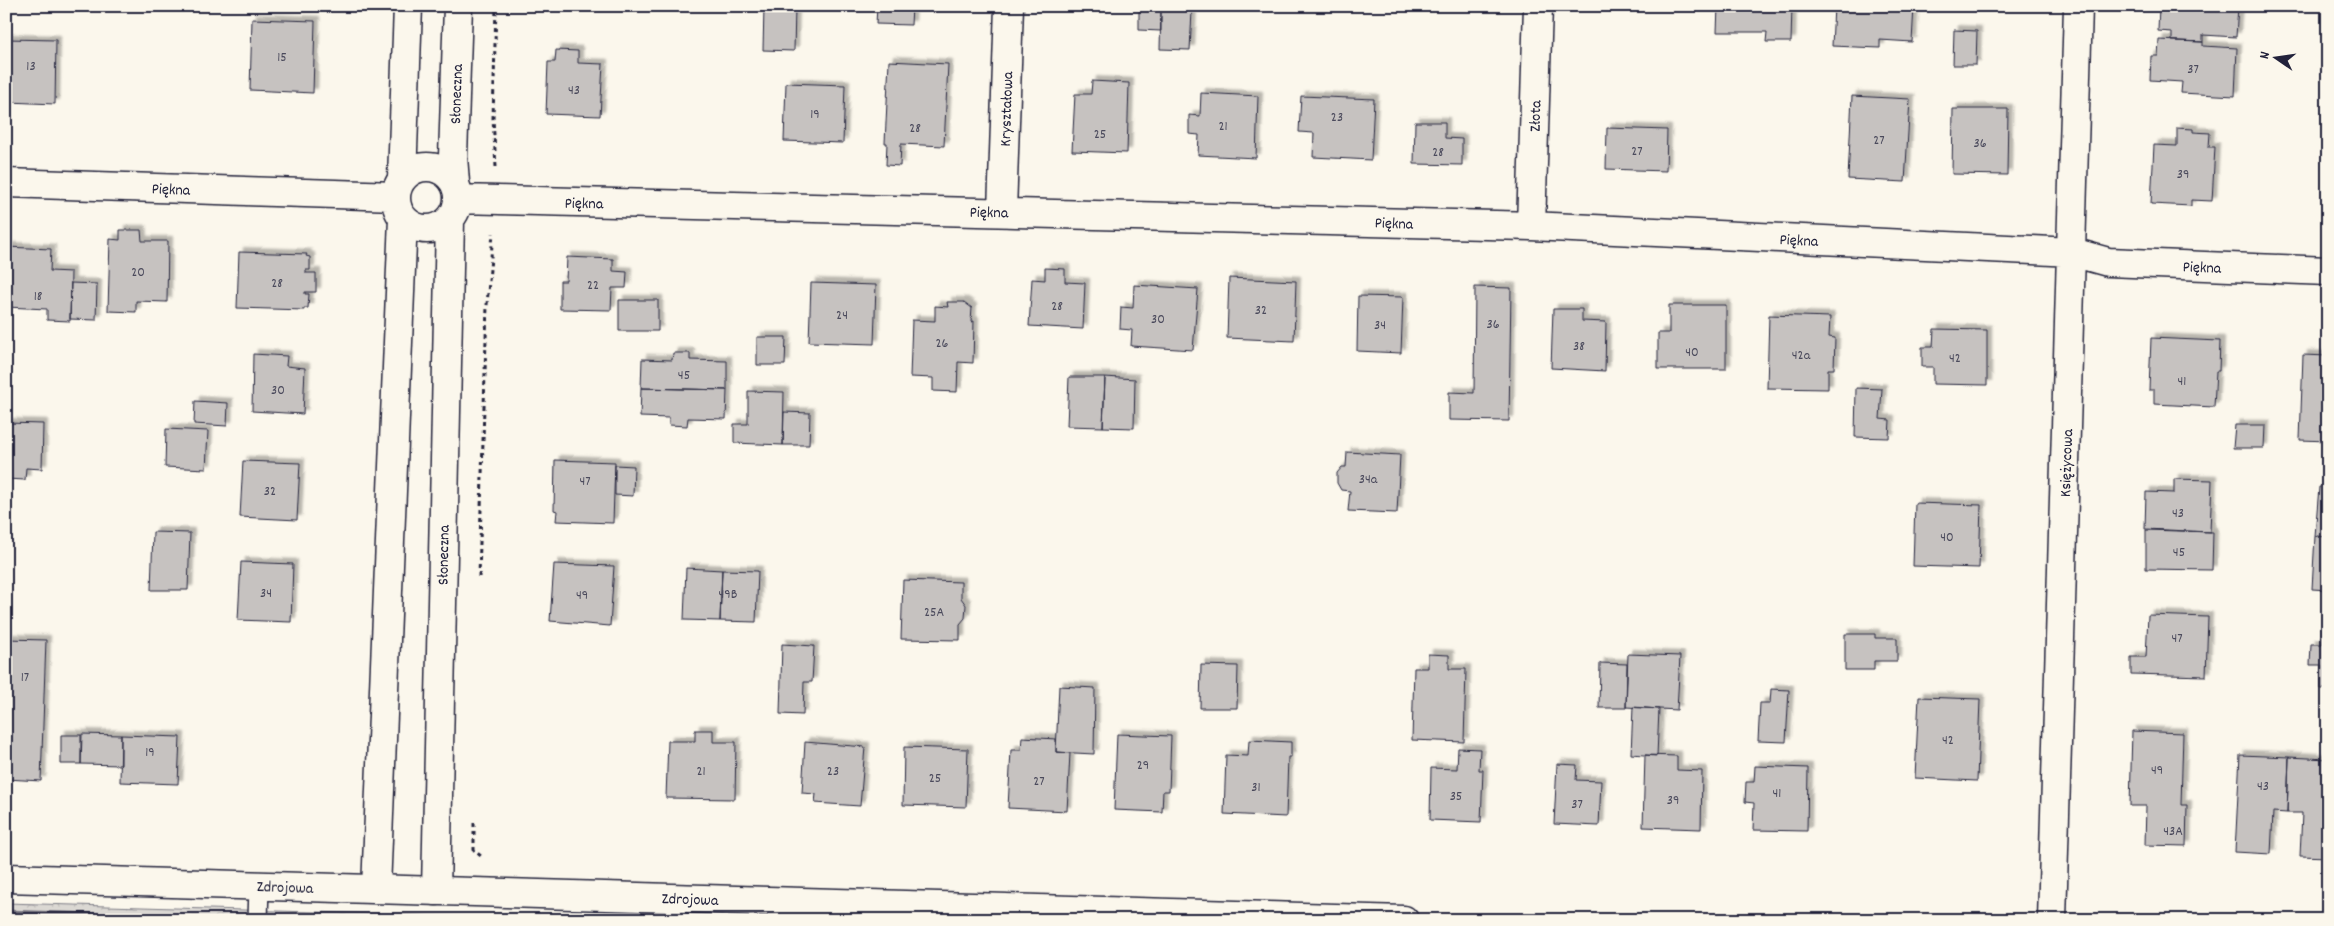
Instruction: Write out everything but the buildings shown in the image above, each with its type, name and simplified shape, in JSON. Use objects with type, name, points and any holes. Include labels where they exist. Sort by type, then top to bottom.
[{"type":"street","points":[[376,889],[408,6]]},
{"type":"street","name":"Słoneczna","points":[[436,891],[458,6]]},
{"type":"street","name":"Kryształowa","points":[[1002,211],[1009,6]]},
{"type":"street","name":"Złota","points":[[1531,226],[1538,6]]},
{"type":"street","name":"Księżycowa","points":[[2052,920],[2078,6]]},
{"type":"street","points":[[429,167],[439,168],[448,174],[454,200],[442,226],[421,229],[411,225],[400,198],[410,172],[429,167]]},
{"type":"street","name":"Piękna","points":[[6,183],[400,198]]},
{"type":"street","name":"Piękna","points":[[454,200],[1002,211],[1531,226],[2072,252],[2108,262],[2328,271]]},
{"type":"street","name":"Zdrojowa","points":[[6,878],[1404,920]]},
{"type":"lane","points":[[258,920],[259,886]]},
{"type":"path","points":[[495,172],[493,119],[496,6]]},
{"type":"path","points":[[479,581],[487,305],[494,230]]},
{"type":"path","points":[[474,818],[474,850],[480,857],[489,860]]},
{"type":"green space","points":[[6,903],[582,920],[6,920]]},
{"type":"waterway","points":[[6,915],[151,920]]}]
